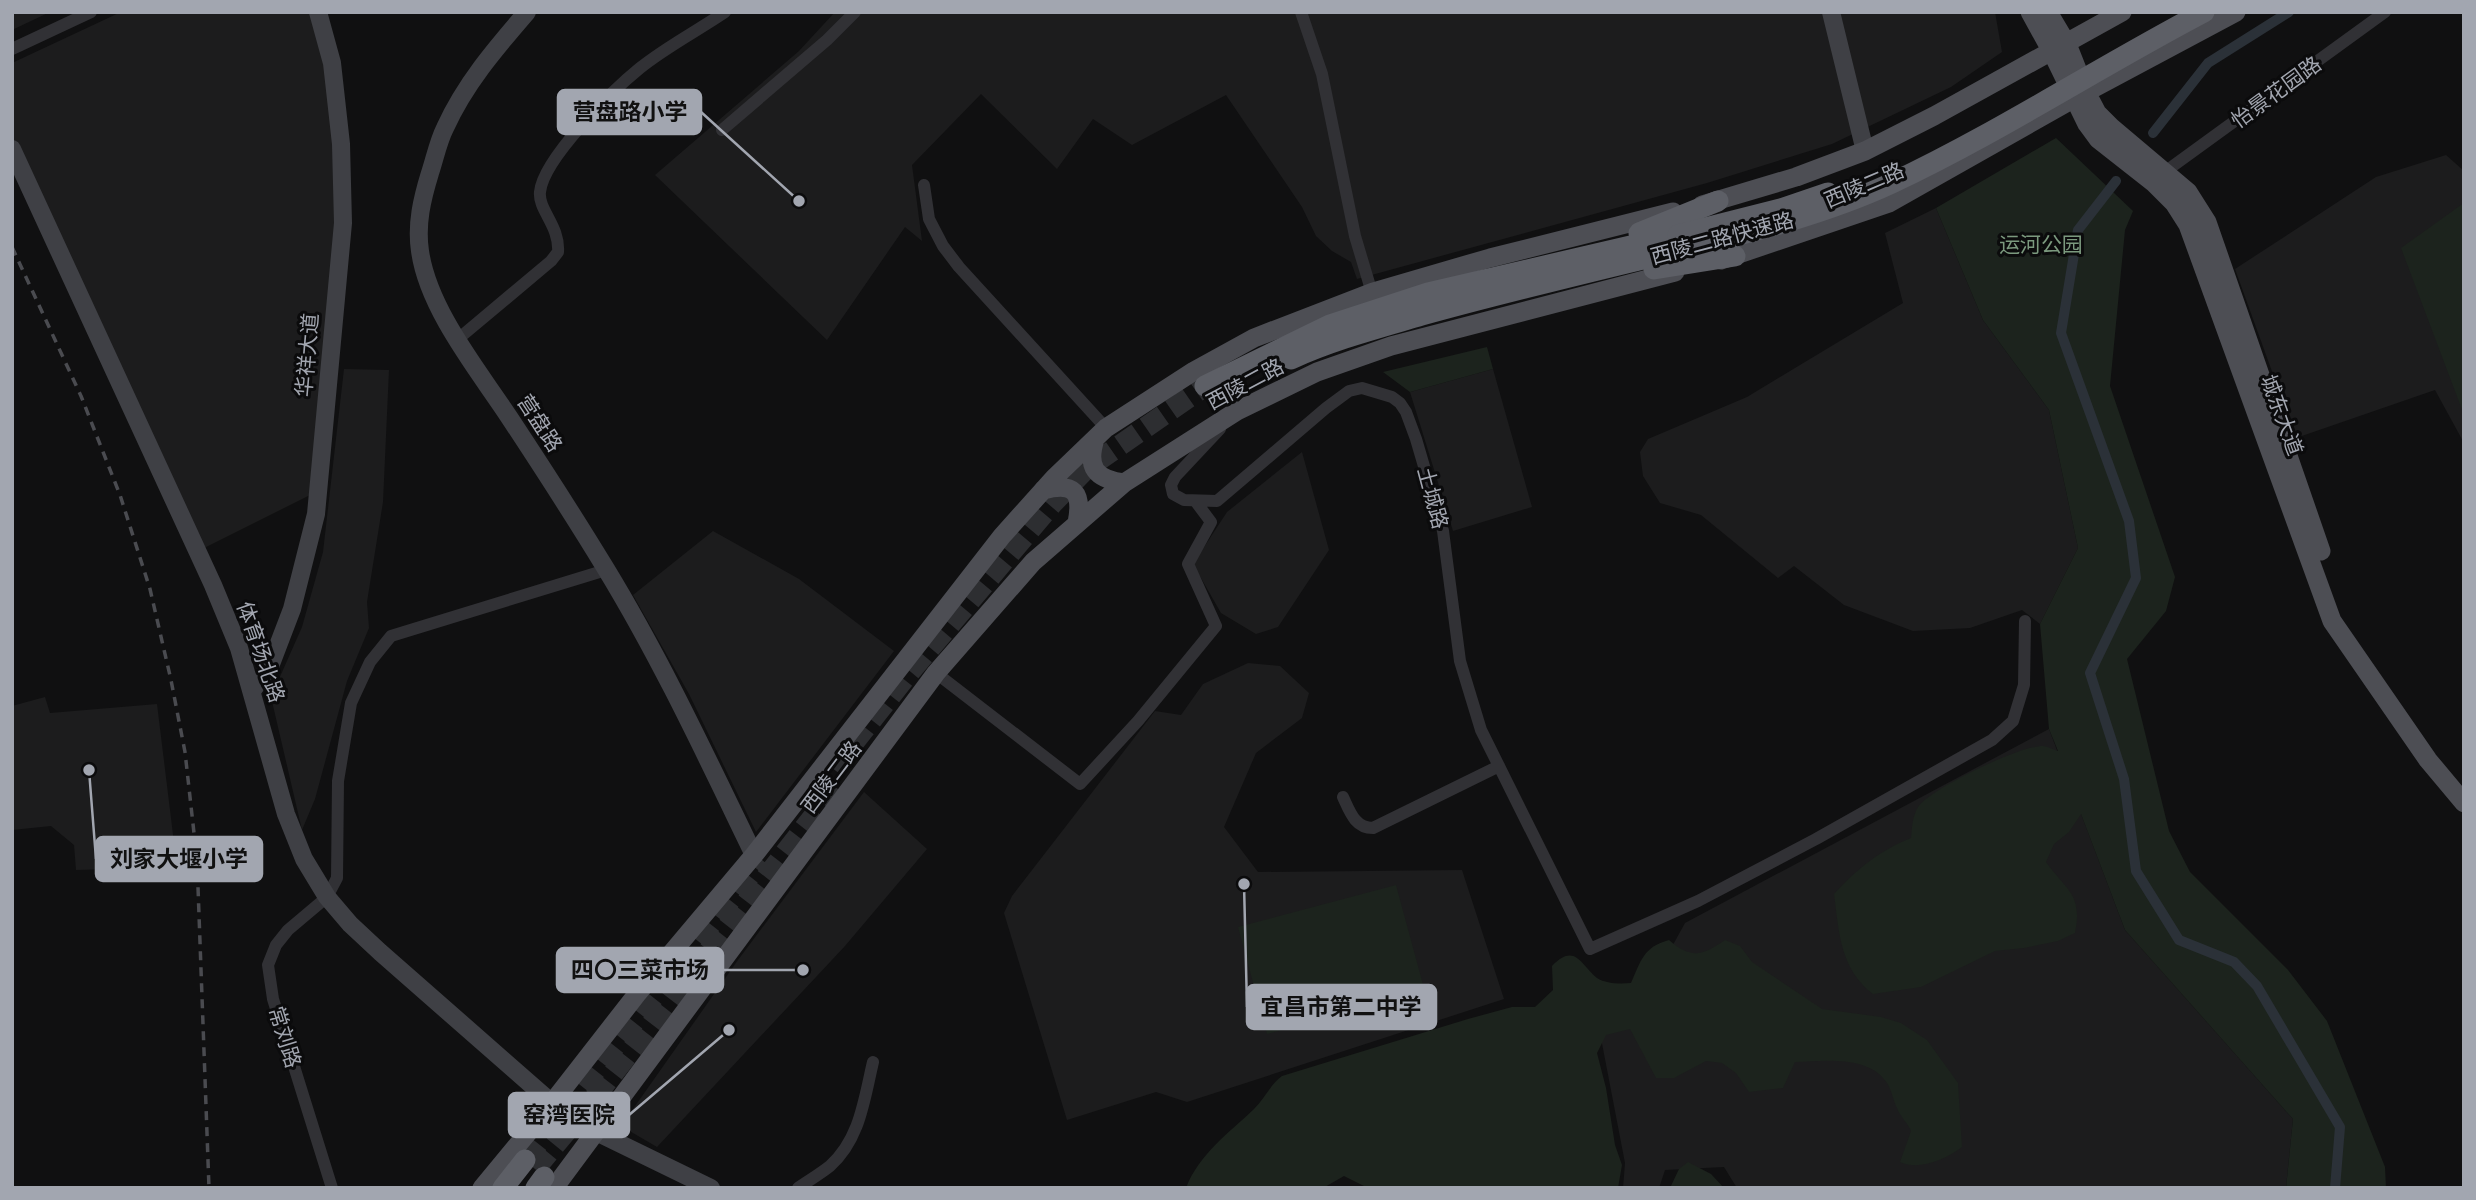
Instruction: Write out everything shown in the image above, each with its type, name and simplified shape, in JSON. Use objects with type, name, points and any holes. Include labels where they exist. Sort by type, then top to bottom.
[{"type":"highway","name":"西陵二路快速路","points":[[2177,12],[2008,109],[1880,175],[1679,242],[1306,352],[1209,391],[1330,326],[1428,293],[1553,263],[1679,242],[1787,223],[1890,184],[1999,129],[2204,12]]},
{"type":"highway","points":[[1553,263],[1645,231],[1718,201]]},
{"type":"highway","points":[[1463,304],[1735,256]]},
{"type":"highway","points":[[502,1188],[538,1177]]},
{"type":"highway","points":[[521,1188],[538,1177]]},
{"type":"main road","name":"华祥大道","points":[[252,691],[271,664],[292,609],[316,514],[342,223],[340,131],[331,63],[317,12]]},
{"type":"main road","name":"营盘路","points":[[527,12],[481,65],[444,130],[422,200],[419,228],[420,252],[425,274],[457,339],[606,570],[675,691],[754,855]]},
{"type":"main road","points":[[1831,12],[1865,151]]},
{"type":"main road","points":[[2030,12],[2060,48]]},
{"type":"main road","points":[[2048,12],[2060,48]]},
{"type":"main road","name":"西陵二路","points":[[482,1188],[637,994],[754,855],[1002,536],[1043,490],[1101,433],[1194,371],[1254,338],[1372,293],[1516,252],[1718,201],[1796,177],[1865,151],[2060,48],[2122,12]]},
{"type":"main road","name":"西陵二路","points":[[538,1177],[592,1136],[936,673],[1033,562],[1125,482],[1237,411],[1317,372],[1391,346],[1735,256],[1889,203],[2079,96],[2236,12]]},
{"type":"main road","name":"城东大道","points":[[2060,48],[2087,124],[2098,139],[2154,183],[2174,203],[2188,225],[2332,621],[2428,760],[2464,803]]},
{"type":"main road","name":"城东大道","points":[[2079,96],[2111,127],[2188,191],[2207,222],[2342,615],[2435,751],[2464,786]]},
{"type":"main road","name":"体育场北路","points":[[12,149],[198,550],[239,648],[286,814],[324,900]]},
{"type":"main road","name":"体育场北路","points":[[12,175],[205,592],[244,695],[279,821],[296,865],[346,928],[549,1107],[592,1136]]},
{"type":"main road","points":[[1101,433],[1091,453],[1095,470],[1105,479],[1125,482]]},
{"type":"main road","points":[[1043,490],[1064,486],[1072,490],[1079,503],[1077,523]]},
{"type":"main road","points":[[592,1136],[684,1188]]},
{"type":"main road","points":[[592,1136],[711,1188]]},
{"type":"street","points":[[12,49],[91,12]]},
{"type":"street","points":[[457,339],[551,261],[558,251],[556,231],[540,201],[540,190],[546,172],[568,142],[639,68],[725,12]]},
{"type":"street","points":[[722,131],[827,40],[855,12]]},
{"type":"street","points":[[1301,12],[1322,74],[1354,236],[1372,293]]},
{"type":"street","name":"怡景花园路","points":[[2166,171],[2385,12]]},
{"type":"street","points":[[924,185],[929,219],[958,268],[1101,433]]},
{"type":"street","name":"土城路","points":[[1196,502],[1217,501],[1349,391],[1363,388],[1392,397],[1400,403],[1416,439],[1443,531],[1460,661],[1481,730],[1590,949],[1722,889],[1992,740],[2013,721],[2024,685],[2025,621]]},
{"type":"street","points":[[936,673],[1080,784],[1138,722],[1216,626],[1188,564],[1211,522],[1196,502],[1173,494],[1171,485],[1181,468],[1237,411]]},
{"type":"street","points":[[324,900],[337,878],[338,782],[351,703],[370,662],[391,636],[606,570]]},
{"type":"street","points":[[1343,797],[1357,823],[1364,828],[1373,828],[1499,766]]},
{"type":"street","name":"常刘路","points":[[324,900],[282,937],[276,944],[268,965],[273,999],[332,1188]]},
{"type":"street","points":[[798,1188],[830,1166],[850,1142],[858,1125],[873,1062]]},
{"type":"shaded area","points":[[12,12],[50,12],[12,30]]},
{"type":"shaded area","points":[[121,12],[314,12],[328,63],[339,221],[310,495],[202,549],[12,137],[12,63]]},
{"type":"shaded area","points":[[835,12],[1995,12],[2002,52],[1951,87],[1832,144],[1707,183],[1357,279],[1351,262],[1332,251],[1316,236],[1302,207],[1226,95],[1132,145],[1093,119],[1057,169],[981,94],[912,165],[922,241],[905,227],[827,340],[655,175],[799,51]]},
{"type":"shaded area","points":[[2446,155],[2464,171],[2464,443],[2435,390],[2296,438],[2235,269],[2376,177]]},
{"type":"shaded area","points":[[1936,208],[1983,320],[2049,410],[2078,548],[2040,624],[2022,610],[1970,628],[1913,631],[1844,605],[1794,566],[1778,578],[1701,515],[1660,503],[1643,476],[1640,452],[1648,439],[1747,397],[1903,303],[1885,233]]},
{"type":"shaded area","points":[[344,369],[389,370],[383,502],[367,602],[369,628],[347,681],[315,799],[302,830],[271,697],[302,627],[323,552]]},
{"type":"shaded area","points":[[1493,369],[1532,507],[1453,531],[1410,392]]},
{"type":"shaded area","points":[[1302,452],[1329,550],[1278,627],[1256,634],[1221,613],[1193,564],[1227,512]]},
{"type":"shaded area","points":[[713,531],[799,579],[894,651],[756,832],[689,694],[633,595]]},
{"type":"shaded area","points":[[1248,663],[1280,666],[1309,693],[1302,718],[1256,753],[1224,827],[1258,872],[1462,870],[1504,999],[1187,1102],[1156,1092],[1067,1120],[1004,913],[1012,896],[1155,711],[1181,715],[1203,684]]},
{"type":"shaded area","points":[[45,697],[50,713],[157,704],[177,867],[76,870],[74,845],[51,826],[12,830],[12,706]]},
{"type":"shaded area","points":[[2049,729],[2125,930],[2293,1119],[2286,1188],[1737,1188],[1724,1167],[1665,1170],[1659,1188],[1623,1188],[1625,1163],[1600,1033],[1636,1012],[1685,923]]},
{"type":"shaded area","points":[[864,792],[927,849],[845,946],[657,1147],[621,1126],[738,960]]},
{"type":"green space","name":"运河公园","points":[[2056,138],[2133,211],[2125,230],[2110,386],[2175,577],[2166,611],[2127,659],[2169,831],[2190,872],[2288,970],[2327,1021],[2385,1167],[2386,1188],[2286,1188],[2293,1119],[2125,930],[2081,814],[2069,832],[2054,844],[2046,862],[2075,901],[2075,933],[2058,941],[1995,951],[1921,987],[1873,994],[1854,973],[1843,949],[1834,894],[1869,862],[1911,838],[1918,807],[1926,799],[1957,780],[2016,753],[2043,746],[2058,751],[2049,729],[2040,624],[2078,548],[2049,410],[1983,320],[1936,208]]},
{"type":"green space","points":[[2464,205],[2464,415],[2401,248]]},
{"type":"green space","points":[[1487,347],[1493,369],[1410,392],[1383,372]]},
{"type":"green space","points":[[1396,885],[1425,992],[1267,1034],[1238,927]]},
{"type":"green space","points":[[1669,940],[1690,953],[1697,953],[1725,940],[1740,946],[1752,962],[1822,1009],[1881,1017],[1901,1023],[1927,1040],[1958,1083],[1962,1147],[1948,1156],[1924,1164],[1900,1162],[1911,1131],[1898,1111],[1887,1083],[1879,1074],[1858,1064],[1832,1061],[1795,1062],[1783,1088],[1749,1092],[1736,1073],[1722,1063],[1706,1061],[1674,1078],[1656,1078],[1630,1029],[1606,1035],[1597,1053],[1606,1088],[1615,1145],[1622,1165],[1618,1188],[1368,1188],[1344,1176],[1323,1188],[1186,1188],[1207,1154],[1254,1109],[1282,1076],[1512,1007],[1535,1007],[1553,990],[1552,966],[1566,956],[1577,958],[1601,980],[1631,983],[1648,951]]},
{"type":"green space","points":[[1688,1162],[1711,1174],[1724,1188],[1670,1188],[1679,1169]]},
{"type":"waterway","points":[[2153,133],[2208,63],[2289,12]]},
{"type":"waterway","points":[[2116,181],[2078,230],[2061,333],[2129,521],[2136,578],[2090,673],[2124,779],[2136,871],[2179,940],[2234,962],[2257,986],[2340,1127],[2335,1188]]},
{"type":"tunnel","points":[[814,793],[904,679],[1052,504],[1086,469],[1205,386]]},
{"type":"tunnel","points":[[535,1169],[594,1098],[838,785]]},
{"type":"tunnel","points":[[525,1160],[762,860]]},
{"type":"railway","points":[[12,247],[81,396],[120,495],[150,589],[171,680],[185,752],[197,860],[209,1188]]},
{"type":"place","name":"营盘路小学","points":[[799,201]]},
{"type":"place","name":"刘家大堰小学","points":[[89,770]]},
{"type":"place","name":"宜昌市第二中学","points":[[1244,884]]},
{"type":"place","name":"四〇三菜市场","points":[[803,970]]},
{"type":"place","name":"窑湾医院","points":[[729,1030]]}]
